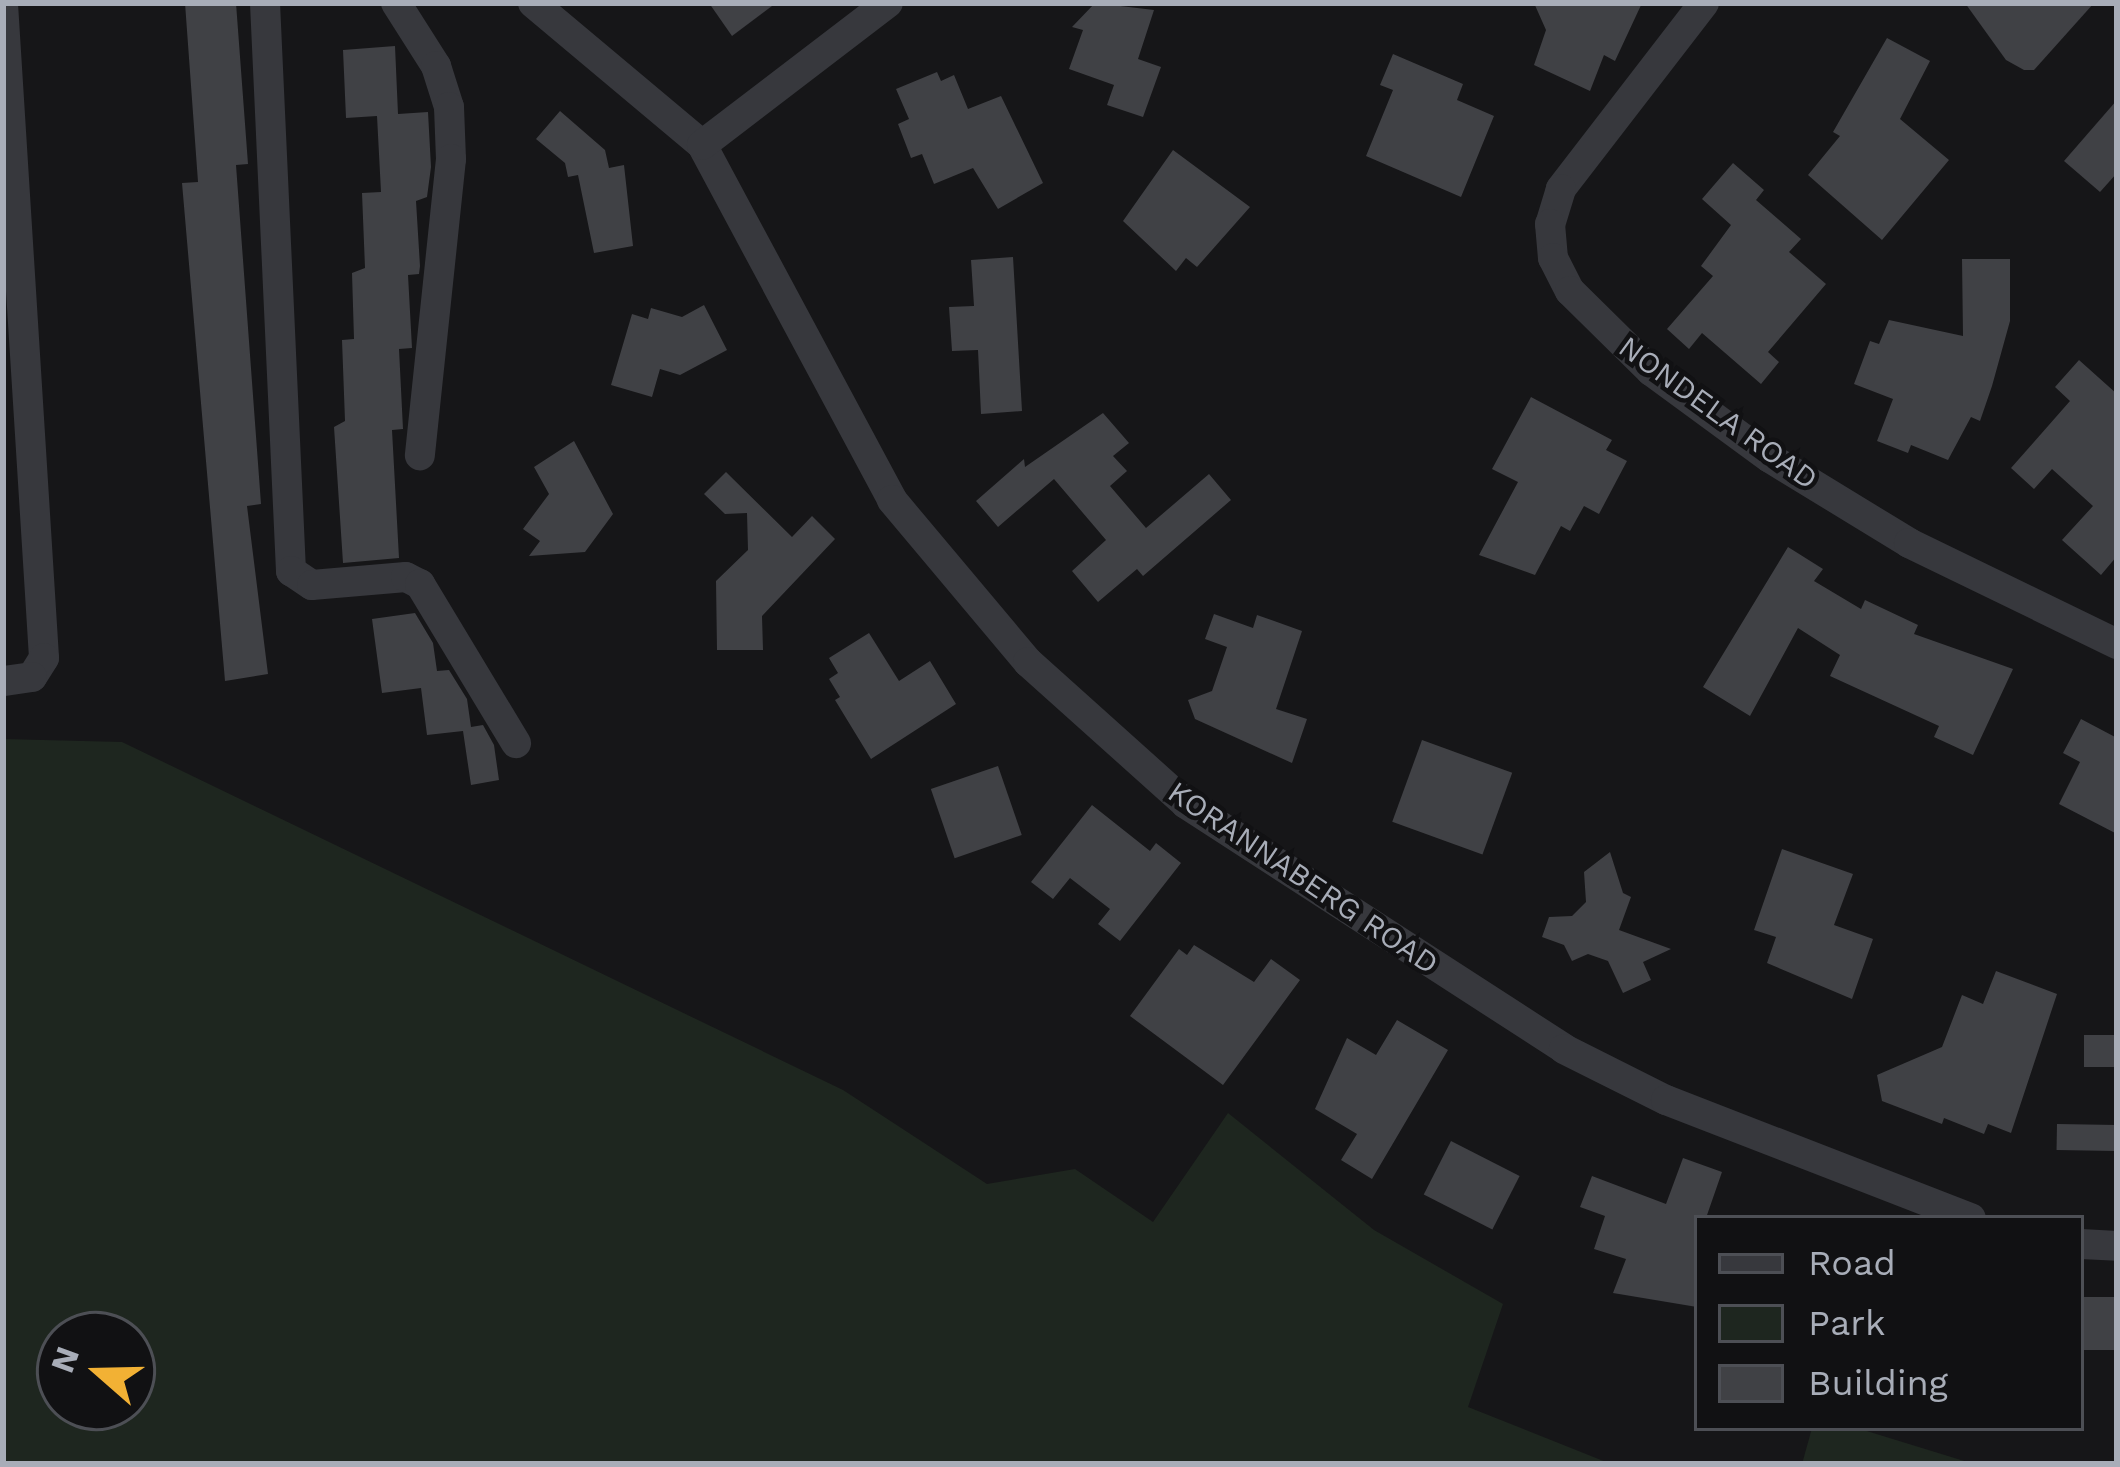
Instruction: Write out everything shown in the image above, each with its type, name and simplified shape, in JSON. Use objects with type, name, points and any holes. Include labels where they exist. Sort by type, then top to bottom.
[{"type":"street","points":[[265,3],[291,571],[312,585],[406,578],[420,584],[516,743]]},
{"type":"street","points":[[396,3],[436,66],[449,107],[451,158],[420,455]]},
{"type":"street","name":"KORANNABERG ROAD","points":[[533,3],[702,145],[892,500],[1028,662],[1186,804],[1564,1049],[1666,1100],[1963,1215]]},
{"type":"street","points":[[702,145],[888,3]]},
{"type":"street","name":"NONDELA ROAD","points":[[1704,3],[1561,189],[1550,224],[1553,258],[1570,290],[1651,371],[1770,458],[1909,543],[2117,644]]},
{"type":"street","points":[[3,4],[44,658],[32,677],[3,680]]},
{"type":"street","points":[[2084,1244],[2117,1246]]},
{"type":"green space","points":[[3,739],[122,742],[843,1090],[987,1184],[1075,1169],[1153,1222],[1228,1113],[1374,1230],[1503,1304],[1468,1407],[1611,1464],[3,1464]]},
{"type":"green space","points":[[1811,1431],[1867,1431],[1974,1464],[1802,1464]]},
{"type":"building","points":[[185,3],[236,3],[248,164],[236,165],[261,504],[247,506],[268,674],[225,681],[182,183],[198,182]]},
{"type":"building","points":[[709,3],[776,3],[732,36]]},
{"type":"building","points":[[1095,3],[1154,10],[1138,59],[1161,67],[1143,117],[1107,105],[1114,85],[1069,69],[1083,30],[1072,27]]},
{"type":"building","points":[[1534,3],[1642,3],[1615,61],[1604,55],[1590,91],[1534,65],[1546,30]]},
{"type":"building","points":[[1965,3],[2094,3],[2034,70],[2024,70],[2006,60]]},
{"type":"building","points":[[1887,38],[1930,61],[1900,119],[1949,160],[1882,240],[1808,175],[1840,136],[1833,132]]},
{"type":"building","points":[[395,46],[398,114],[428,112],[431,167],[427,197],[416,201],[419,274],[408,275],[412,348],[399,349],[403,429],[392,430],[399,558],[343,563],[334,427],[345,421],[342,340],[354,339],[352,273],[365,268],[362,193],[381,192],[377,116],[346,118],[343,50]]},
{"type":"building","points":[[1393,54],[1463,84],[1457,100],[1494,116],[1461,197],[1366,156],[1393,90],[1380,85]]},
{"type":"building","points":[[937,72],[941,81],[954,75],[968,109],[1001,96],[1043,183],[998,209],[973,168],[934,184],[922,154],[911,158],[898,124],[909,119],[896,89]]},
{"type":"building","points":[[2117,100],[2117,173],[2100,192],[2064,161]]},
{"type":"building","points":[[560,111],[605,150],[609,168],[624,165],[633,246],[594,253],[578,175],[568,177],[565,163],[536,139]]},
{"type":"building","points":[[1173,150],[1250,207],[1197,267],[1186,258],[1176,271],[1123,221]]},
{"type":"building","points":[[1733,163],[1764,190],[1756,200],[1801,239],[1789,252],[1826,284],[1768,352],[1779,362],[1761,384],[1702,333],[1689,349],[1667,329],[1713,276],[1701,266],[1731,225],[1702,199]]},
{"type":"building","points":[[1013,257],[1022,411],[981,414],[978,350],[952,351],[949,307],[974,306],[971,260]]},
{"type":"building","points":[[1962,259],[2010,259],[2010,321],[1980,421],[1971,417],[1948,460],[1911,445],[1908,453],[1877,441],[1893,399],[1854,384],[1870,341],[1879,344],[1889,320],[1963,336]]},
{"type":"building","points":[[704,305],[727,350],[680,375],[660,369],[652,397],[611,385],[632,314],[648,319],[651,308],[682,317]]},
{"type":"building","points":[[2079,360],[2117,394],[2117,556],[2101,575],[2062,540],[2093,506],[2052,469],[2034,489],[2011,468],[2070,401],[2055,387]]},
{"type":"building","points":[[1531,397],[1612,440],[1606,450],[1627,461],[1599,514],[1584,506],[1570,531],[1561,526],[1535,575],[1479,555],[1518,482],[1492,469]]},
{"type":"building","points":[[1103,413],[1129,443],[1113,456],[1127,471],[1110,486],[1146,528],[1209,474],[1231,500],[1143,576],[1137,569],[1098,602],[1072,571],[1106,540],[1054,479],[998,527],[976,501],[1024,459],[1025,467]]},
{"type":"building","points":[[574,441],[613,514],[585,552],[529,556],[540,541],[523,529],[549,494],[534,467]]},
{"type":"building","points":[[726,472],[792,537],[812,516],[835,539],[762,616],[763,650],[717,650],[716,581],[748,550],[747,513],[725,514],[704,494]]},
{"type":"building","points":[[1788,547],[1823,569],[1814,581],[1861,609],[1865,600],[1918,625],[1914,634],[2013,669],[1973,755],[1934,737],[1939,726],[1830,676],[1840,655],[1798,628],[1750,716],[1703,687]]},
{"type":"building","points":[[415,613],[433,643],[437,671],[449,670],[467,699],[471,727],[483,725],[494,745],[499,780],[471,785],[463,731],[427,735],[421,688],[382,693],[372,619]]},
{"type":"building","points":[[1214,614],[1253,628],[1257,615],[1302,631],[1276,709],[1307,719],[1292,763],[1195,719],[1188,700],[1212,691],[1227,647],[1205,639]]},
{"type":"building","points":[[869,633],[899,681],[930,661],[956,704],[871,759],[835,700],[840,697],[829,679],[838,673],[829,658]]},
{"type":"building","points":[[2081,719],[2117,738],[2117,834],[2059,804],[2080,762],[2063,753]]},
{"type":"building","points":[[1422,740],[1512,773],[1482,855],[1392,822]]},
{"type":"building","points":[[998,766],[1022,835],[955,858],[931,789]]},
{"type":"building","points":[[1092,805],[1150,851],[1156,843],[1181,863],[1120,941],[1098,924],[1110,909],[1070,878],[1053,899],[1031,882]]},
{"type":"building","points":[[1782,849],[1853,874],[1834,925],[1873,939],[1852,999],[1767,963],[1776,937],[1754,930]]},
{"type":"building","points":[[1610,852],[1623,893],[1631,897],[1619,930],[1671,949],[1643,962],[1651,980],[1623,993],[1608,961],[1588,954],[1572,961],[1564,945],[1542,937],[1549,917],[1572,916],[1586,902],[1584,872]]},
{"type":"building","points":[[1194,945],[1254,982],[1271,959],[1300,980],[1223,1085],[1130,1016],[1179,949],[1187,955]]},
{"type":"building","points":[[1996,971],[2057,994],[2011,1133],[1988,1124],[1984,1134],[1944,1118],[1942,1124],[1882,1101],[1877,1075],[1942,1047],[1962,995],[1983,1004]]},
{"type":"building","points":[[1397,1020],[1448,1050],[1372,1179],[1341,1160],[1357,1134],[1315,1109],[1347,1038],[1376,1055]]},
{"type":"building","points":[[2084,1035],[2117,1035],[2117,1067],[2084,1067]]},
{"type":"building","points":[[2057,1124],[2117,1125],[2117,1151],[2057,1150]]},
{"type":"building","points":[[1451,1141],[1520,1176],[1492,1229],[1424,1194]]},
{"type":"building","points":[[1683,1158],[1722,1172],[1707,1215],[1694,1215],[1694,1306],[1613,1293],[1626,1259],[1594,1249],[1605,1216],[1580,1207],[1592,1176],[1666,1204]]},
{"type":"building","points":[[2084,1297],[2117,1297],[2117,1350],[2084,1350]]}]
